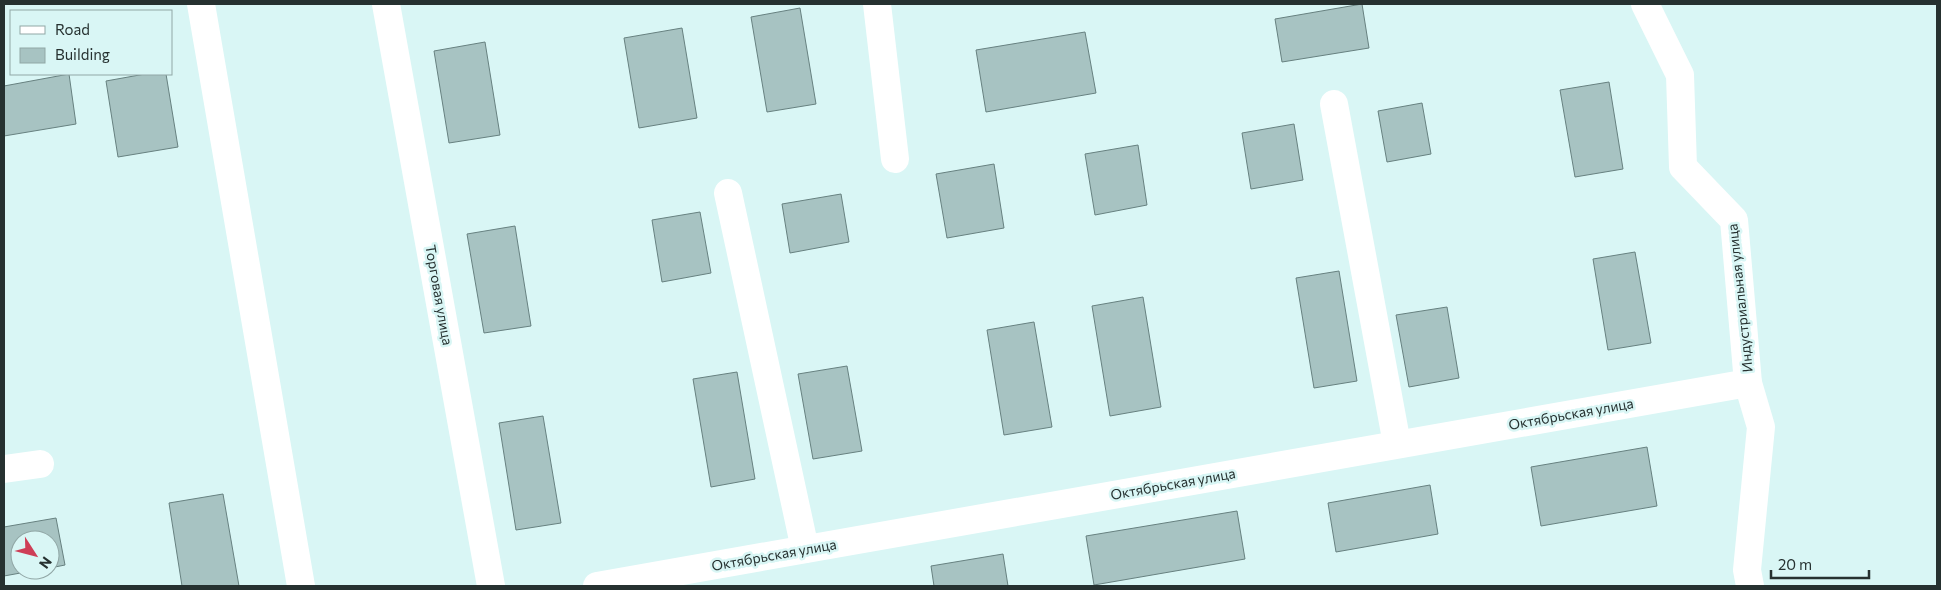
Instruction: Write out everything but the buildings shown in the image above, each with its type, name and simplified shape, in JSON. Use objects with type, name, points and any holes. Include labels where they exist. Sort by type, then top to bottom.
[{"type":"street","points":[[201,4],[301,586]]},
{"type":"street","name":"Торговая улица","points":[[386,4],[491,586]]},
{"type":"street","points":[[877,4],[895,159]]},
{"type":"street","name":"Индустриальная улица","points":[[1645,4],[1680,75],[1683,167],[1734,220],[1748,382],[1761,427],[1747,570],[1750,586]]},
{"type":"street","points":[[1334,104],[1398,444]]},
{"type":"street","points":[[728,193],[805,549]]},
{"type":"street","name":"Октябрьская улица","points":[[597,586],[1748,382]]},
{"type":"street","points":[[4,469],[40,464]]}]
